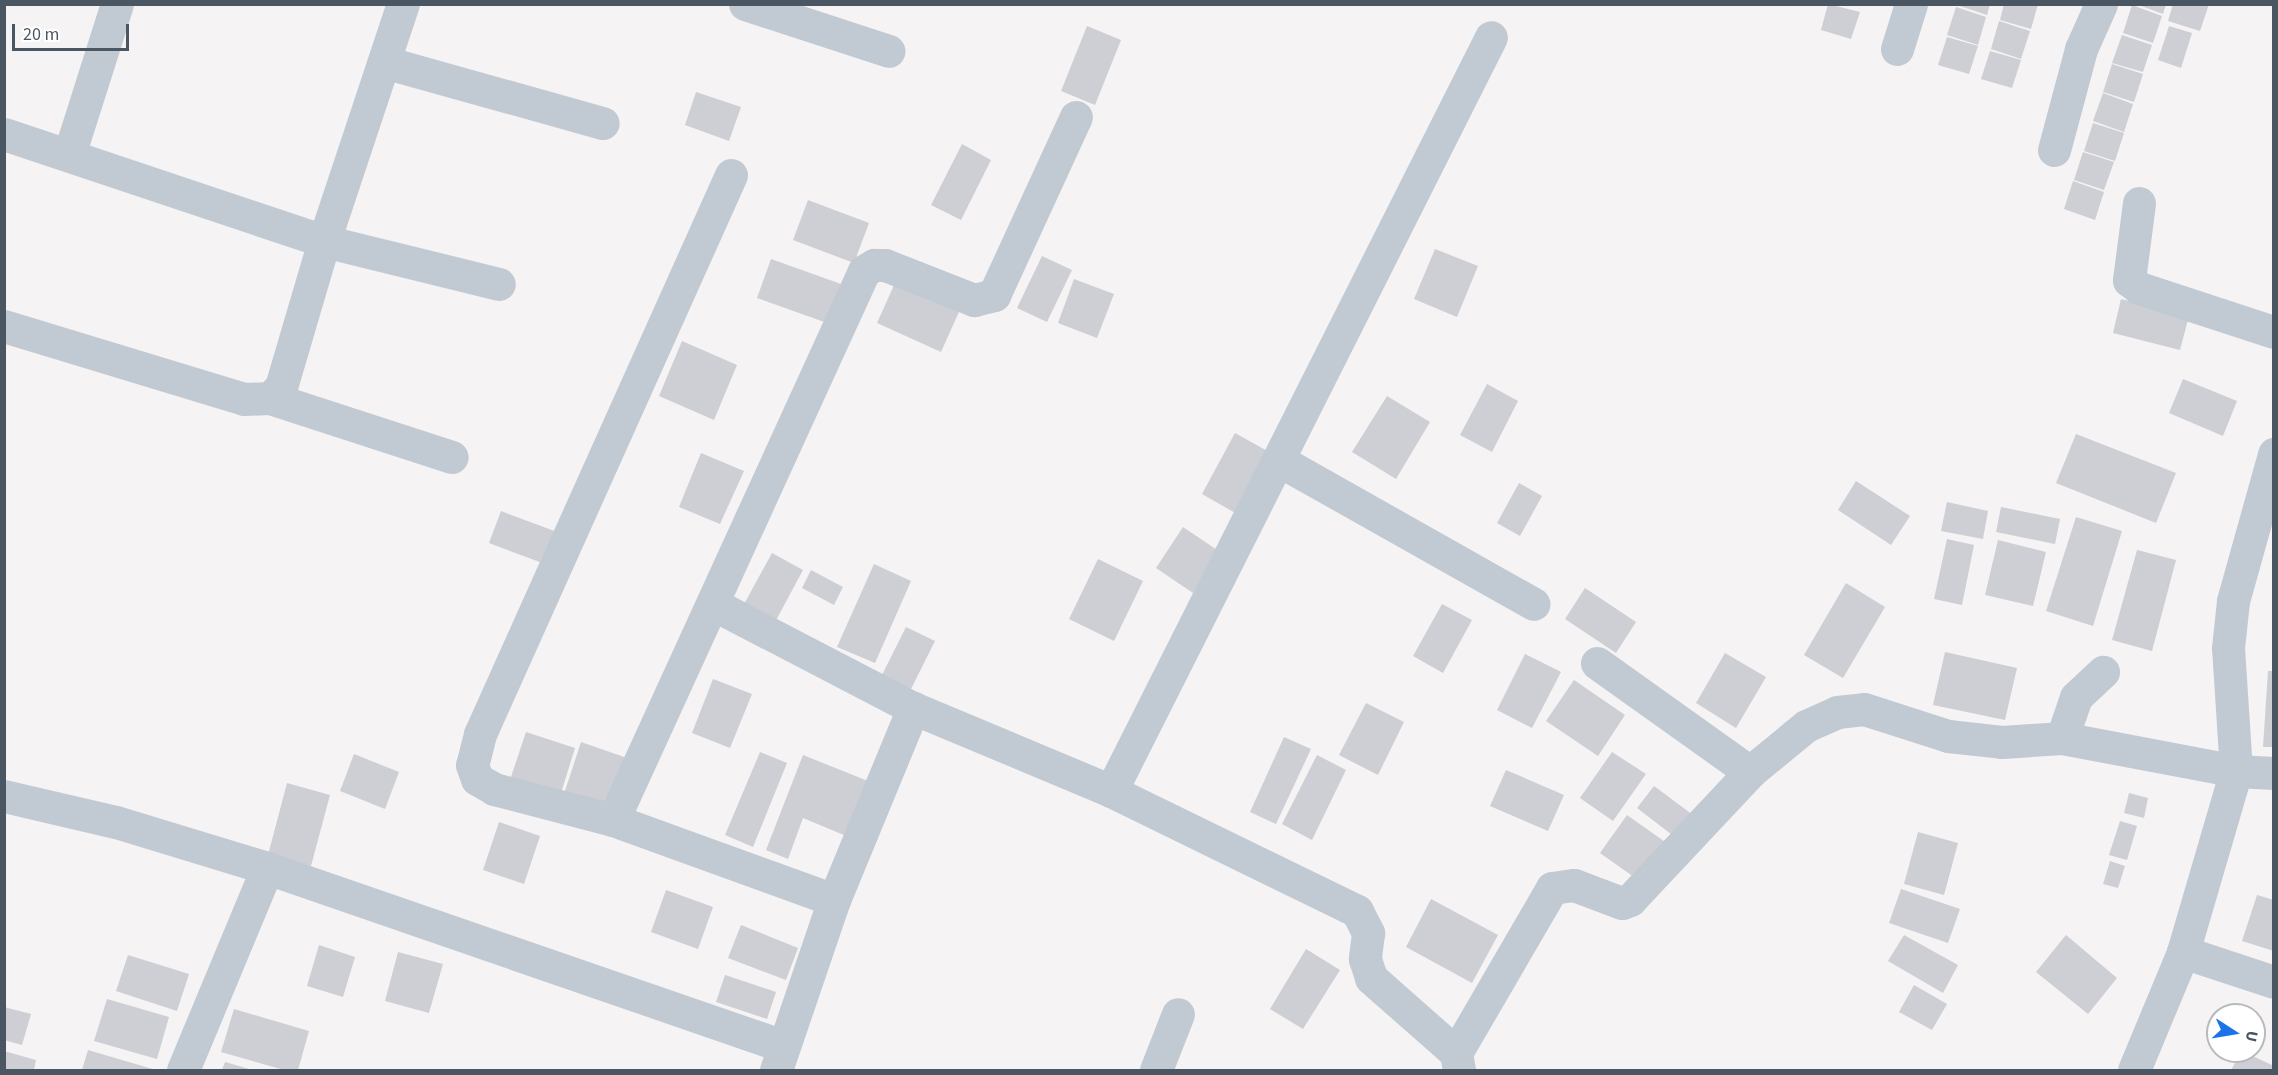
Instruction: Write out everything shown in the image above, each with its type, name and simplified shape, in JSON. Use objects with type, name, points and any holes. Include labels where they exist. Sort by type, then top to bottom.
[{"type":"street","points":[[69,155],[117,4]]},
{"type":"street","points":[[270,399],[281,387],[324,241],[403,4]]},
{"type":"street","points":[[745,4],[890,51]]},
{"type":"street","points":[[1897,49],[1911,4]]},
{"type":"street","points":[[2054,150],[2080,49],[2100,4]]},
{"type":"street","points":[[1111,791],[1280,461],[1491,37]]},
{"type":"street","points":[[384,62],[603,123]]},
{"type":"street","points":[[613,820],[864,271],[874,265],[885,266],[974,300],[994,295],[1076,117]]},
{"type":"street","points":[[4,134],[324,241],[499,284]]},
{"type":"street","points":[[731,175],[480,734],[472,765],[477,779],[494,789],[613,820],[834,900]]},
{"type":"street","points":[[2139,203],[2130,280],[2139,288],[2274,332]]},
{"type":"street","points":[[4,326],[244,399],[270,399],[452,457]]},
{"type":"street","points":[[2134,1071],[2183,952],[2236,771],[2228,648],[2233,602],[2274,454]]},
{"type":"street","points":[[1280,461],[1534,604]]},
{"type":"street","points":[[713,604],[913,708],[1111,791],[1357,912],[1368,933],[1365,959],[1371,978],[1457,1062],[1552,888],[1574,885],[1622,903],[1629,900],[1750,772],[1806,726],[1837,712],[1864,709],[1948,736],[2002,742],[2062,738],[2236,771],[2274,772]]},
{"type":"street","points":[[1597,663],[1750,772]]},
{"type":"street","points":[[2062,738],[2076,697],[2103,672]]},
{"type":"street","points":[[4,796],[116,822],[267,868],[779,1058],[834,900],[913,708]]},
{"type":"street","points":[[183,1071],[267,868]]},
{"type":"street","points":[[2183,952],[2274,982]]},
{"type":"street","points":[[1156,1071],[1178,1014]]},
{"type":"building","points":[[1828,4],[1860,12],[1851,39],[1821,30]]},
{"type":"building","points":[[1954,4],[1990,4],[1987,15]]},
{"type":"building","points":[[2004,4],[2038,4],[2031,29],[2000,20]]},
{"type":"building","points":[[2136,4],[2166,4],[2163,14]]},
{"type":"building","points":[[2173,4],[2209,4],[2200,31],[2168,21]]},
{"type":"building","points":[[2132,5],[2162,16],[2153,43],[2123,33]]},
{"type":"building","points":[[1956,7],[1986,17],[1978,45],[1947,35]]},
{"type":"building","points":[[1999,21],[2030,31],[2021,59],[1991,49]]},
{"type":"building","points":[[1087,26],[1121,40],[1095,105],[1061,91]]},
{"type":"building","points":[[2169,26],[2192,33],[2181,68],[2158,60]]},
{"type":"building","points":[[2122,35],[2152,45],[2143,72],[2112,63]]},
{"type":"building","points":[[1947,37],[1978,46],[1969,74],[1938,65]]},
{"type":"building","points":[[1990,51],[2021,60],[2012,88],[1981,79]]},
{"type":"building","points":[[2112,64],[2143,74],[2134,102],[2103,92]]},
{"type":"building","points":[[696,92],[741,107],[729,141],[685,125]]},
{"type":"building","points":[[2103,93],[2133,104],[2124,132],[2093,121]]},
{"type":"building","points":[[2093,123],[2124,133],[2115,161],[2084,151]]},
{"type":"building","points":[[962,144],[991,160],[961,220],[931,205]]},
{"type":"building","points":[[2083,152],[2114,162],[2104,190],[2074,180]]},
{"type":"building","points":[[2073,181],[2104,192],[2095,220],[2064,209]]},
{"type":"building","points":[[808,200],[869,223],[854,263],[793,240]]},
{"type":"building","points":[[1435,249],[1478,266],[1457,317],[1414,299]]},
{"type":"building","points":[[1042,256],[1072,270],[1047,322],[1017,308]]},
{"type":"building","points":[[771,259],[841,284],[827,323],[757,298]]},
{"type":"building","points":[[899,274],[963,303],[941,352],[877,323]]},
{"type":"building","points":[[1074,279],[1114,294],[1097,338],[1058,323]]},
{"type":"building","points":[[2121,299],[2189,316],[2180,350],[2113,333]]},
{"type":"building","points":[[682,341],[737,365],[714,420],[659,396]]},
{"type":"building","points":[[2183,379],[2237,401],[2223,436],[2169,413]]},
{"type":"building","points":[[1487,384],[1518,401],[1492,452],[1460,435]]},
{"type":"building","points":[[1387,396],[1430,422],[1396,479],[1352,452]]},
{"type":"building","points":[[1235,433],[1271,453],[1237,514],[1202,494]]},
{"type":"building","points":[[2076,434],[2176,473],[2156,523],[2056,483]]},
{"type":"building","points":[[701,453],[744,471],[720,524],[679,507]]},
{"type":"building","points":[[1856,481],[1910,516],[1891,545],[1838,510]]},
{"type":"building","points":[[1519,483],[1542,496],[1520,536],[1497,523]]},
{"type":"building","points":[[1947,502],[1988,511],[1983,539],[1941,531]]},
{"type":"building","points":[[2001,507],[2060,519],[2055,544],[1996,532]]},
{"type":"building","points":[[501,511],[557,532],[545,564],[489,543]]},
{"type":"building","points":[[2076,517],[2122,531],[2093,626],[2046,611]]},
{"type":"building","points":[[1183,527],[1220,552],[1193,593],[1156,568]]},
{"type":"building","points":[[1947,539],[1974,545],[1962,605],[1934,599]]},
{"type":"building","points":[[1998,540],[2046,552],[2033,606],[1985,595]]},
{"type":"building","points":[[2137,550],[2176,560],[2152,651],[2112,640]]},
{"type":"building","points":[[772,553],[803,570],[774,624],[743,606]]},
{"type":"building","points":[[1098,559],[1143,581],[1114,641],[1069,619]]},
{"type":"building","points":[[874,564],[911,581],[875,663],[837,647]]},
{"type":"building","points":[[811,570],[843,587],[834,605],[802,588]]},
{"type":"building","points":[[1846,583],[1885,607],[1843,678],[1804,655]]},
{"type":"building","points":[[1585,588],[1636,622],[1616,653],[1565,619]]},
{"type":"building","points":[[1442,604],[1472,620],[1443,673],[1413,656]]},
{"type":"building","points":[[906,627],[935,641],[907,697],[878,683]]},
{"type":"building","points":[[1945,652],[2017,668],[2005,720],[1933,705]]},
{"type":"building","points":[[1725,653],[1766,677],[1736,728],[1696,703]]},
{"type":"building","points":[[1525,654],[1561,672],[1532,728],[1497,710]]},
{"type":"building","points":[[2268,671],[2274,671],[2274,747],[2263,747]]},
{"type":"building","points":[[713,679],[752,694],[730,748],[692,733]]},
{"type":"building","points":[[1574,680],[1625,715],[1598,756],[1546,721]]},
{"type":"building","points":[[1366,703],[1404,722],[1378,775],[1339,755]]},
{"type":"building","points":[[526,732],[575,748],[561,793],[511,777]]},
{"type":"building","points":[[1284,737],[1311,749],[1276,824],[1250,812]]},
{"type":"building","points":[[581,742],[630,759],[613,811],[564,794]]},
{"type":"building","points":[[760,752],[787,763],[753,847],[725,835]]},
{"type":"building","points":[[1612,752],[1646,774],[1613,821],[1580,798]]},
{"type":"building","points":[[354,754],[399,772],[385,809],[340,791]]},
{"type":"building","points":[[803,755],[873,783],[851,838],[803,818],[788,859],[766,850]]},
{"type":"building","points":[[1317,755],[1346,770],[1312,840],[1282,824]]},
{"type":"building","points":[[1506,770],[1564,795],[1548,831],[1490,806]]},
{"type":"building","points":[[287,783],[330,795],[311,866],[268,855]]},
{"type":"building","points":[[1654,786],[1697,818],[1680,841],[1637,808]]},
{"type":"building","points":[[2129,793],[2148,798],[2144,818],[2124,813]]},
{"type":"building","points":[[1627,815],[1668,844],[1641,882],[1600,853]]},
{"type":"building","points":[[2120,821],[2137,826],[2127,860],[2109,855]]},
{"type":"building","points":[[499,822],[540,836],[524,884],[483,870]]},
{"type":"building","points":[[1918,832],[1958,843],[1944,895],[1904,884]]},
{"type":"building","points":[[2110,861],[2125,866],[2118,888],[2103,884]]},
{"type":"building","points":[[1901,889],[1960,909],[1948,943],[1889,923]]},
{"type":"building","points":[[666,890],[713,907],[698,949],[651,932]]},
{"type":"building","points":[[2257,895],[2274,900],[2274,951],[2242,941]]},
{"type":"building","points":[[1431,899],[1498,935],[1472,983],[1406,947]]},
{"type":"building","points":[[741,925],[798,948],[786,980],[728,958]]},
{"type":"building","points":[[1904,935],[1958,965],[1943,993],[1888,961]]},
{"type":"building","points":[[2066,935],[2117,978],[2088,1014],[2036,972]]},
{"type":"building","points":[[319,945],[355,957],[343,997],[307,986]]},
{"type":"building","points":[[1306,949],[1340,970],[1303,1029],[1270,1009]]},
{"type":"building","points":[[398,952],[443,964],[429,1013],[385,1001]]},
{"type":"building","points":[[128,955],[189,974],[177,1011],[116,991]]},
{"type":"building","points":[[725,975],[776,992],[767,1019],[716,1002]]},
{"type":"building","points":[[1914,985],[1947,1004],[1932,1030],[1899,1012]]},
{"type":"building","points":[[107,999],[169,1017],[157,1059],[94,1041]]},
{"type":"building","points":[[4,1007],[31,1014],[22,1045],[4,1040]]},
{"type":"building","points":[[234,1009],[309,1031],[298,1070],[284,1070],[221,1052]]},
{"type":"building","points":[[88,1050],[156,1070],[82,1070]]},
{"type":"building","points":[[4,1051],[36,1060],[34,1070],[4,1070]]},
{"type":"building","points":[[225,1062],[253,1070],[222,1070]]},
{"type":"building","points":[[2266,1062],[2274,1066],[2274,1070],[2231,1070],[2235,1063]]}]
